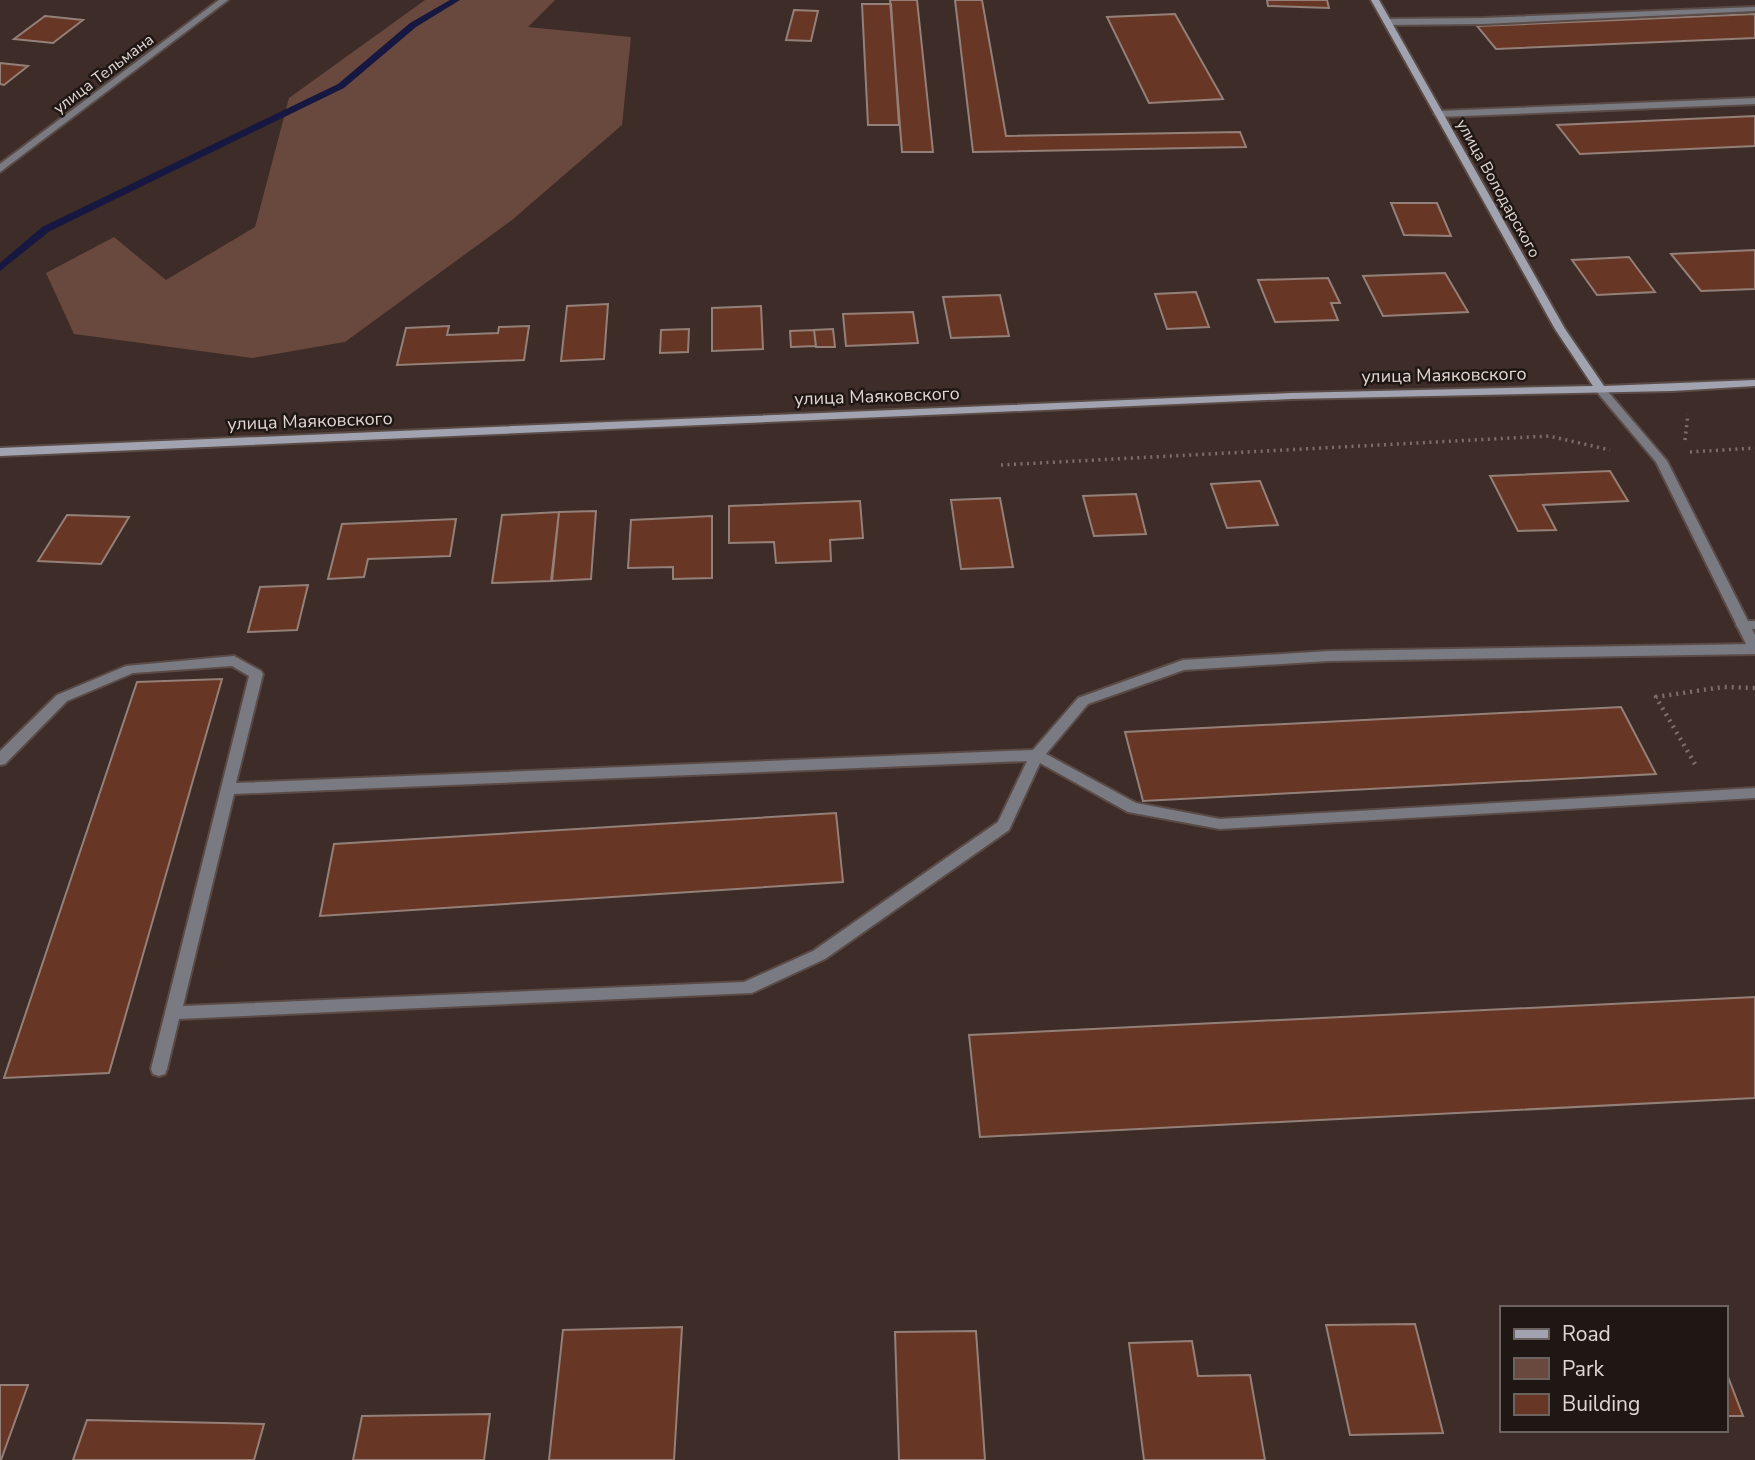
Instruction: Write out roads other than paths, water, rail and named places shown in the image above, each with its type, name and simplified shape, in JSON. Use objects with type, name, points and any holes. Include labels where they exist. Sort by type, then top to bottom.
[{"type":"street","name":"улица Тельмана","points":[[0,169],[224,0]]},
{"type":"street","name":"улица Володарского","points":[[1375,0],[1560,329],[1600,389]]},
{"type":"street","points":[[1387,22],[1755,9]]},
{"type":"street","points":[[1439,114],[1755,101]]},
{"type":"street","name":"улица Маяковского","points":[[0,452],[1264,397],[1755,383]]},
{"type":"street","points":[[173,1013],[746,988],[819,955],[1004,826],[1037,755],[1083,701],[1183,665],[1329,656],[1755,649],[1749,625],[1661,461],[1600,389]]},
{"type":"street","points":[[0,760],[61,698],[131,669],[234,661],[256,674],[159,1069]]},
{"type":"street","points":[[228,789],[1037,755],[1133,808],[1220,824],[1755,793]]},
{"type":"waterway","points":[[0,268],[46,229],[341,86],[413,25],[456,0]]}]
